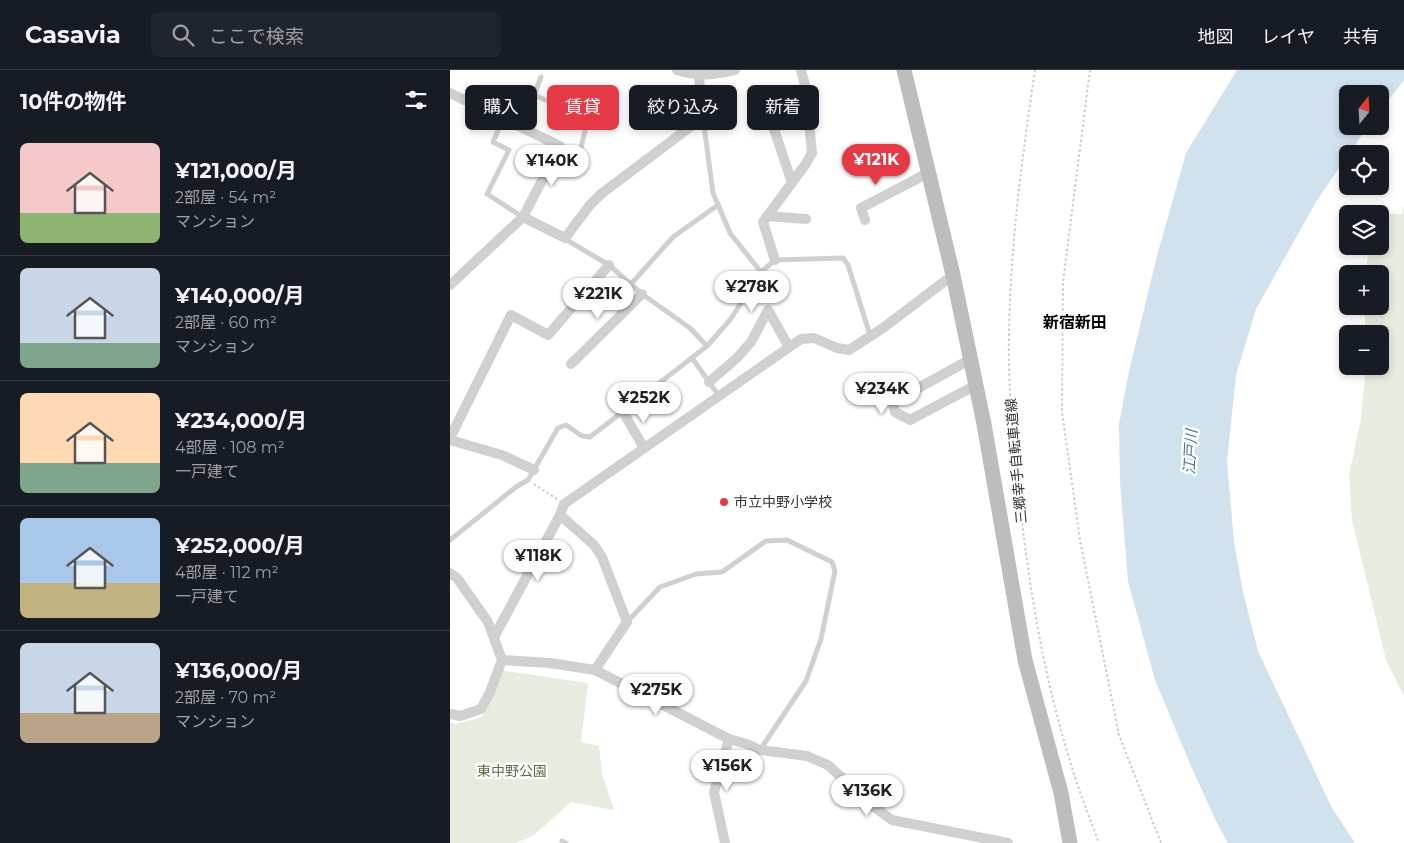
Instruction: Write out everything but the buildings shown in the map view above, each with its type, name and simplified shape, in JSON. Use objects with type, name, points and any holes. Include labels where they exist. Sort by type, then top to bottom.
[{"type":"street","points":[[677,70],[699,76],[735,70]]},
{"type":"street","points":[[801,70],[805,85]]},
{"type":"street","points":[[904,70],[971,359],[999,504],[1025,660],[1061,793],[1070,843]]},
{"type":"street","points":[[699,76],[700,85]]},
{"type":"street","points":[[450,93],[465,100]]},
{"type":"street","points":[[450,285],[523,217],[560,146],[526,130]]},
{"type":"street","points":[[523,217],[564,238],[601,194],[686,130]]},
{"type":"street","points":[[774,130],[792,183]]},
{"type":"street","points":[[775,260],[763,222],[812,153],[810,130]]},
{"type":"street","points":[[865,220],[862,208],[928,173]]},
{"type":"street","points":[[767,216],[806,219]]},
{"type":"street","points":[[534,470],[502,454],[450,439],[511,315],[548,335],[609,265]]},
{"type":"street","points":[[494,637],[564,504],[801,339],[814,338],[837,348],[848,350],[953,275]]},
{"type":"street","points":[[571,364],[642,294]]},
{"type":"street","points":[[709,382],[737,358],[751,342],[768,310],[789,347]]},
{"type":"street","points":[[971,359],[894,402],[894,412],[910,420],[976,385]]},
{"type":"street","points":[[623,412],[644,448]]},
{"type":"street","points":[[560,514],[594,545],[602,557],[627,622],[595,670]]},
{"type":"street","points":[[450,573],[457,578],[488,622],[502,660],[490,692],[481,709],[460,716],[450,714]]},
{"type":"street","points":[[502,660],[550,663],[595,670],[729,739],[760,750],[807,756],[819,760],[828,765],[874,807],[892,820],[1008,843]]},
{"type":"street","points":[[725,843],[714,792],[729,739]]},
{"type":"lane","points":[[537,87],[541,77]]},
{"type":"lane","points":[[498,130],[493,142],[509,150],[487,194],[523,217]]},
{"type":"lane","points":[[560,146],[579,156],[585,130]]},
{"type":"lane","points":[[704,130],[713,193],[730,234],[761,272]]},
{"type":"lane","points":[[631,284],[673,237],[718,205]]},
{"type":"lane","points":[[564,238],[609,265],[642,294],[690,328],[707,346]]},
{"type":"lane","points":[[450,540],[516,486],[528,480],[558,428],[566,426],[582,436],[590,437],[707,346],[730,320],[761,272],[775,260],[843,258],[848,266],[870,336]]},
{"type":"lane","points":[[692,358],[719,396]]},
{"type":"lane","points":[[627,622],[660,587],[696,574],[722,572],[766,541],[787,540],[832,562],[835,571],[821,639],[806,681],[760,750]]},
{"type":"path","name":"三郷幸手自転車道線","points":[[1034,70],[1018,197],[1011,274],[1009,338],[1010,394],[1014,448],[1031,596],[1044,664],[1070,762],[1099,843]]},
{"type":"path","points":[[1090,70],[1064,282],[1062,412],[1080,540],[1119,735],[1161,843]]},
{"type":"path","points":[[528,480],[564,504]]},
{"type":"green space","points":[[1404,205],[1404,696],[1386,660],[1352,520],[1349,475],[1361,418],[1365,375],[1389,375],[1389,325],[1365,325],[1365,315],[1389,315],[1389,265],[1367,265],[1368,255],[1389,255],[1389,213],[1402,214]]},
{"type":"green space","name":"東中野公園","points":[[499,670],[588,683],[581,742],[599,746],[602,774],[614,810],[571,802],[534,835],[516,843],[450,843],[450,722],[456,724],[482,717],[493,696]]},
{"type":"water","name":"江戸川","points":[[1237,70],[1404,70],[1404,80],[1389,99],[1389,85],[1339,85],[1339,135],[1362,135],[1355,145],[1339,145],[1339,168],[1316,202],[1256,309],[1236,375],[1227,461],[1234,542],[1243,592],[1258,651],[1332,808],[1355,843],[1228,843],[1191,766],[1155,680],[1128,581],[1120,483],[1119,424],[1129,371],[1157,256],[1186,153]]},
{"type":"place","name":"市立中野小学校","points":[[724,502]]},
{"type":"district","name":"新宿新田","points":[[1075,322]]}]
